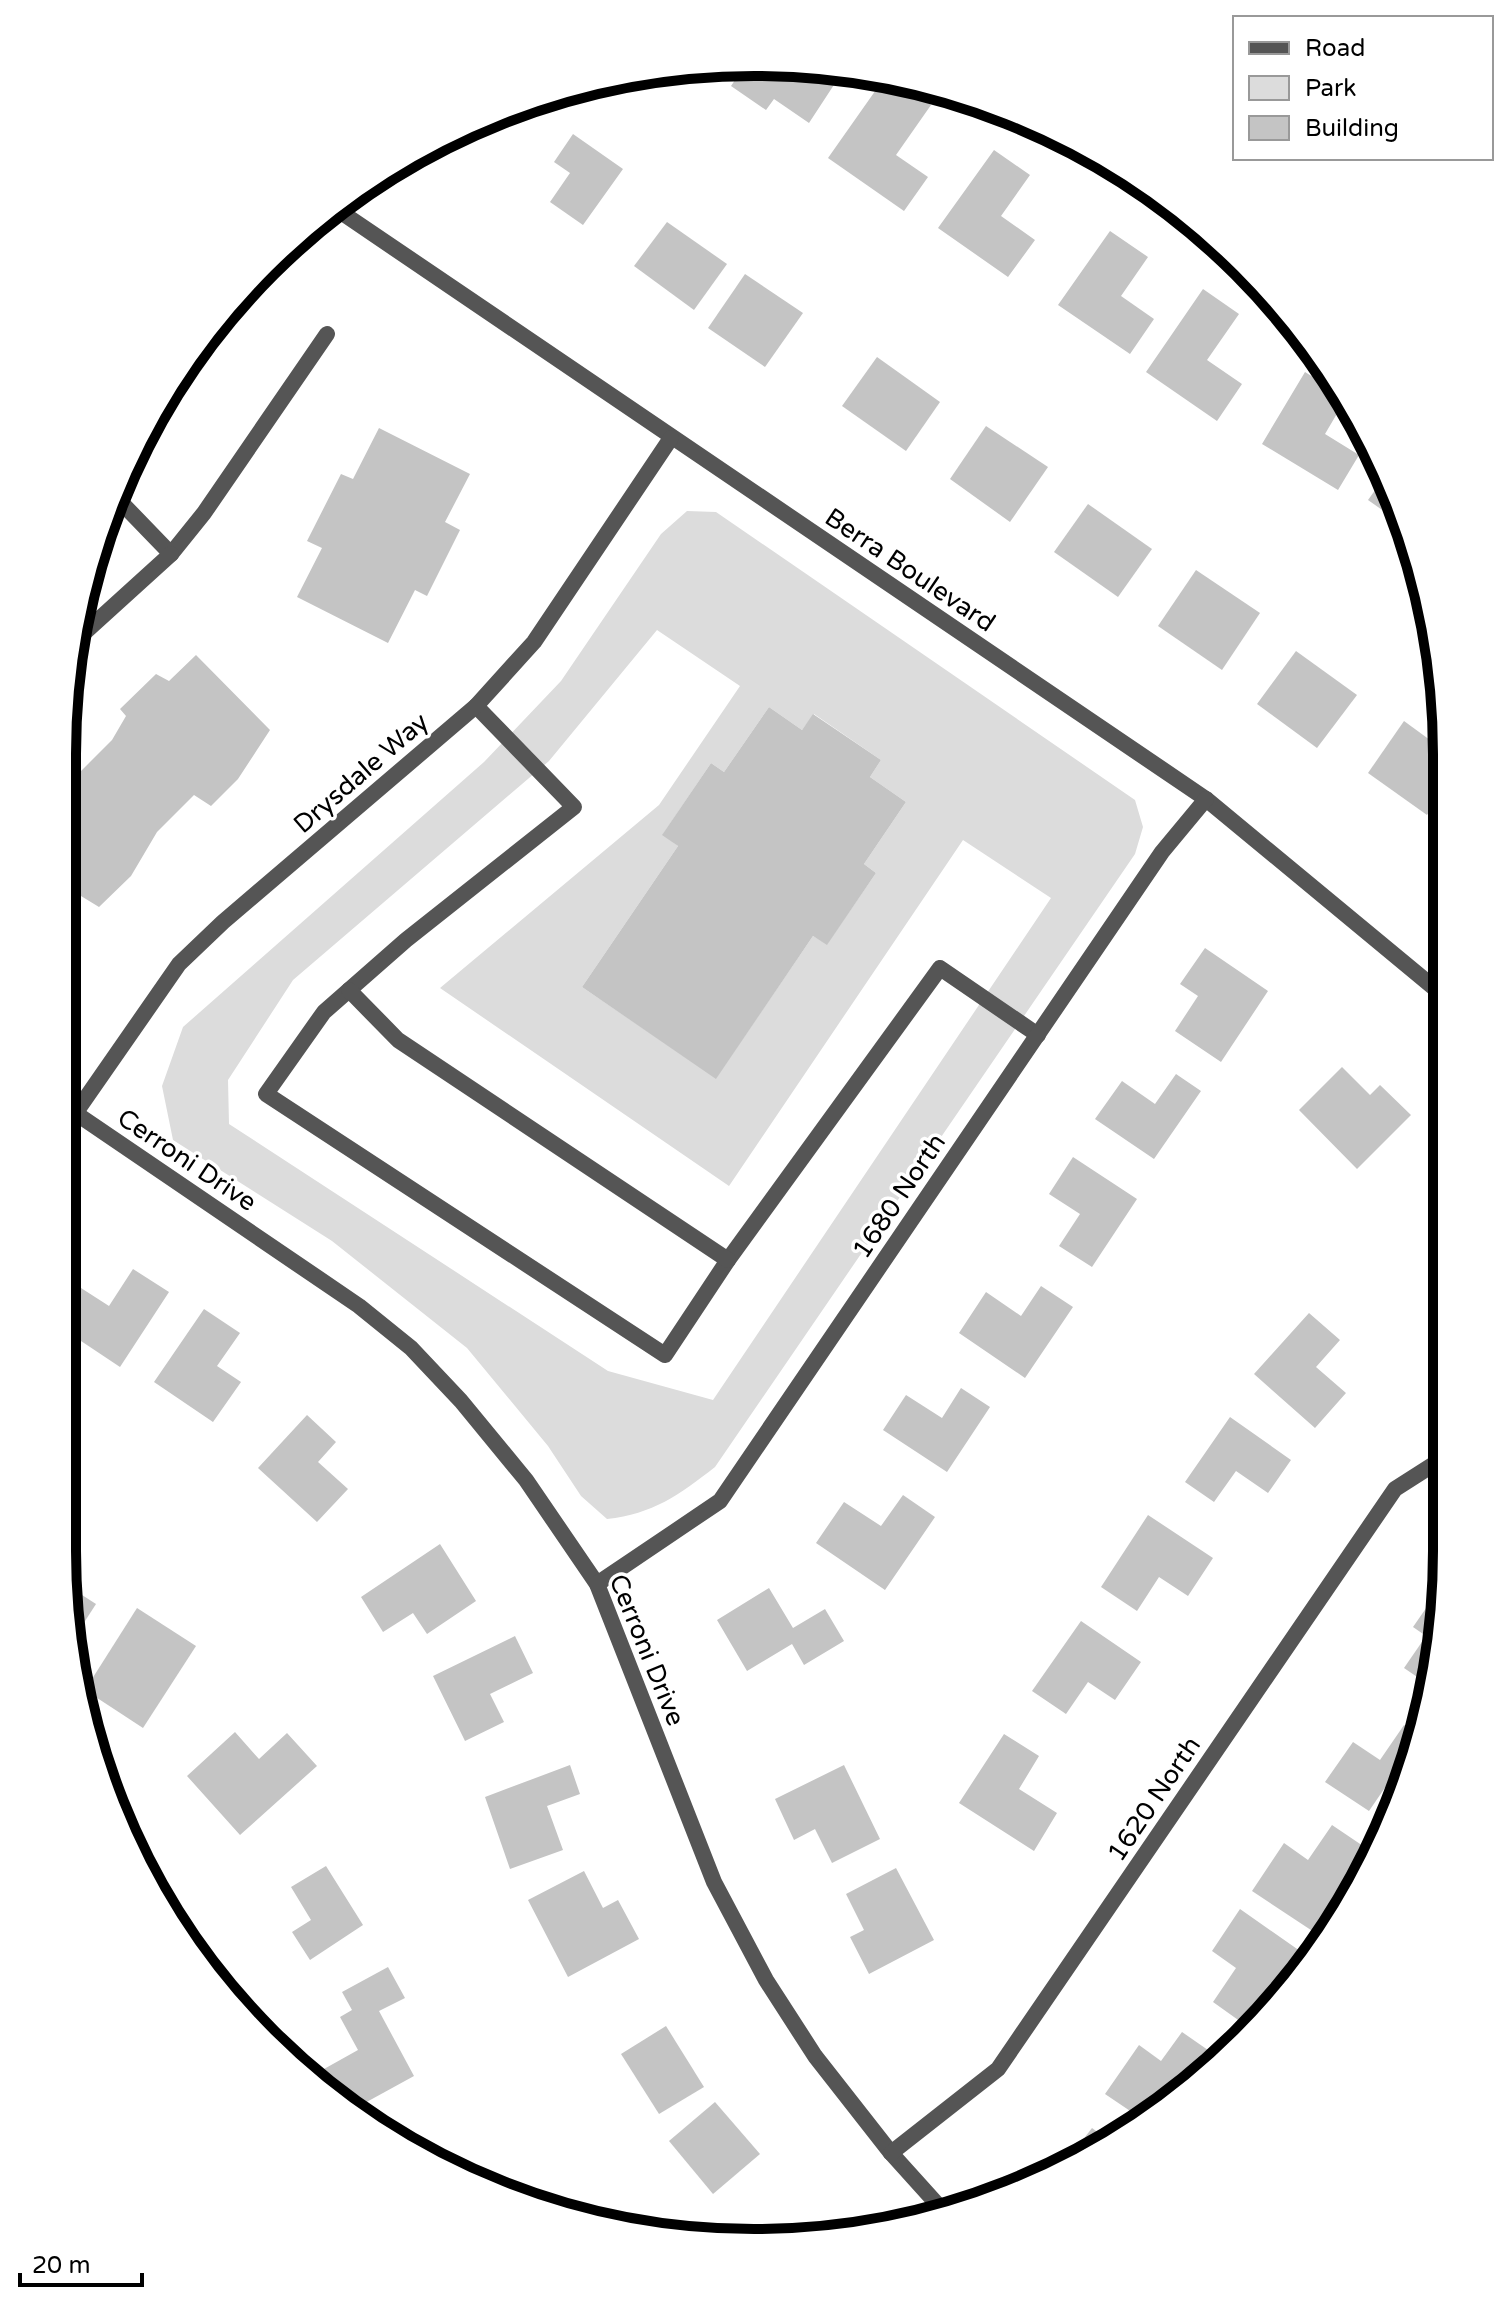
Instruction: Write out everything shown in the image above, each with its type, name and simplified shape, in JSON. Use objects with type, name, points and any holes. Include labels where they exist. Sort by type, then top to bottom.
[{"type":"street","name":"Berra Boulevard","points":[[344,214],[1206,799],[1433,987]]},
{"type":"street","points":[[88,629],[171,554],[204,513],[327,334]]},
{"type":"street","name":"Drysdale Way","points":[[76,1101],[179,964],[223,922],[476,706],[534,642],[671,438]]},
{"type":"street","points":[[124,505],[171,554]]},
{"type":"street","points":[[476,706],[574,807],[406,940],[324,1012],[266,1094],[665,1355],[728,1260],[940,968],[1038,1035]]},
{"type":"street","name":"1680 North","points":[[597,1584],[720,1501],[1162,852],[1206,799]]},
{"type":"street","points":[[349,990],[398,1040],[728,1260]]},
{"type":"street","name":"Cerroni Drive","points":[[76,1113],[359,1306],[411,1348],[461,1401],[526,1480],[597,1584],[714,1882],[766,1980],[815,2056],[891,2153],[937,2204]]},
{"type":"street","name":"1620 North","points":[[891,2153],[998,2069],[1395,1489],[1433,1465]]},
{"type":"green space","points":[[687,511],[716,512],[1135,800],[1143,827],[1135,854],[715,1467],[665,1502],[638,1513],[607,1519],[581,1496],[548,1446],[467,1348],[332,1241],[173,1140],[162,1086],[183,1027],[484,762],[561,681],[661,534]],"holes":[[[657,630],[740,686],[659,805],[440,988],[729,1186],[963,840],[1051,898],[713,1400],[608,1371],[229,1124],[228,1080],[293,980],[549,761]],[[769,707],[802,730],[814,714],[881,760],[870,777],[906,802],[864,864],[876,873],[827,944],[813,936],[716,1078],[582,987],[678,846],[663,834],[711,763],[724,772]]]},
{"type":"building","points":[[737,76],[799,77],[836,81],[809,123],[774,99],[766,110],[731,86]]},
{"type":"building","points":[[878,88],[918,96],[931,105],[896,155],[928,177],[904,211],[828,158]]},
{"type":"building","points":[[573,134],[623,169],[583,225],[550,202],[570,173],[554,162]]},
{"type":"building","points":[[994,150],[1030,175],[1001,216],[1035,240],[1008,277],[938,228]]},
{"type":"building","points":[[667,222],[727,264],[694,310],[634,266]]},
{"type":"building","points":[[1110,231],[1148,257],[1121,296],[1154,319],[1130,354],[1058,305]]},
{"type":"building","points":[[745,274],[803,313],[765,367],[708,328]]},
{"type":"building","points":[[1203,289],[1239,314],[1207,360],[1242,384],[1217,421],[1146,372]]},
{"type":"building","points":[[247,304],[187,391],[183,389],[190,378]]},
{"type":"building","points":[[877,357],[940,402],[906,451],[842,406]]},
{"type":"building","points":[[1305,372],[1322,382],[1339,410],[1325,434],[1359,455],[1338,490],[1262,444]]},
{"type":"building","points":[[986,426],[1048,467],[1010,522],[950,479]]},
{"type":"building","points":[[379,428],[470,474],[445,522],[460,530],[427,596],[415,590],[388,643],[297,597],[322,548],[307,541],[341,474],[353,479]]},
{"type":"building","points":[[1377,487],[1389,514],[1368,500]]},
{"type":"building","points":[[1088,504],[1152,549],[1118,597],[1054,552]]},
{"type":"building","points":[[1196,570],[1260,613],[1222,670],[1158,626]]},
{"type":"building","points":[[1296,651],[1357,695],[1317,748],[1257,704]]},
{"type":"building","points":[[196,655],[270,730],[238,779],[211,806],[194,795],[157,832],[131,876],[99,907],[81,896],[76,901],[76,770],[80,772],[112,740],[126,716],[120,709],[156,674],[169,681]]},
{"type":"building","points":[[769,707],[802,730],[813,714],[881,760],[870,777],[906,802],[864,864],[876,873],[827,945],[813,936],[716,1079],[582,987],[678,846],[662,835],[711,763],[724,772]]},
{"type":"building","points":[[1404,721],[1433,742],[1433,806],[1427,815],[1368,773]]},
{"type":"building","points":[[1205,948],[1268,991],[1221,1062],[1175,1031],[1198,996],[1180,984]]},
{"type":"building","points":[[1342,1067],[1370,1095],[1380,1085],[1411,1115],[1357,1169],[1299,1110]]},
{"type":"building","points":[[1176,1074],[1201,1091],[1154,1159],[1095,1119],[1122,1081],[1155,1104]]},
{"type":"building","points":[[1073,1157],[1137,1199],[1092,1267],[1059,1246],[1080,1214],[1049,1194]]},
{"type":"building","points":[[133,1269],[169,1292],[120,1367],[76,1338],[76,1296],[81,1288],[109,1306]]},
{"type":"building","points":[[1041,1286],[1073,1307],[1025,1378],[959,1333],[986,1292],[1021,1316]]},
{"type":"building","points":[[204,1309],[240,1333],[217,1366],[241,1382],[213,1422],[154,1382]]},
{"type":"building","points":[[1309,1313],[1340,1340],[1316,1367],[1346,1393],[1315,1428],[1254,1374]]},
{"type":"building","points":[[961,1388],[990,1407],[947,1472],[883,1430],[906,1395],[942,1418]]},
{"type":"building","points":[[307,1415],[336,1442],[318,1462],[348,1489],[317,1522],[258,1468]]},
{"type":"building","points":[[1230,1417],[1291,1460],[1268,1493],[1236,1471],[1214,1502],[1185,1482]]},
{"type":"building","points":[[903,1495],[935,1517],[885,1590],[816,1543],[844,1502],[881,1526]]},
{"type":"building","points":[[1148,1515],[1213,1558],[1188,1596],[1159,1577],[1137,1611],[1101,1587]]},
{"type":"building","points":[[440,1544],[476,1601],[427,1634],[413,1613],[383,1632],[361,1597]]},
{"type":"building","points":[[769,1588],[793,1628],[825,1609],[844,1641],[804,1665],[792,1644],[747,1671],[717,1620]]},
{"type":"building","points":[[77,1592],[96,1604],[81,1628]]},
{"type":"building","points":[[1431,1600],[1421,1679],[1404,1668],[1426,1636],[1413,1627]]},
{"type":"building","points":[[137,1608],[196,1646],[143,1728],[92,1694],[89,1684]]},
{"type":"building","points":[[1081,1621],[1141,1662],[1115,1700],[1088,1682],[1066,1714],[1032,1691]]},
{"type":"building","points":[[515,1636],[533,1673],[490,1694],[504,1722],[465,1741],[433,1676]]},
{"type":"building","points":[[1404,1725],[1409,1729],[1395,1773],[1369,1811],[1325,1782],[1353,1742],[1380,1760]]},
{"type":"building","points":[[235,1732],[259,1759],[287,1733],[317,1766],[240,1835],[187,1776]]},
{"type":"building","points":[[1004,1734],[1039,1756],[1019,1789],[1057,1813],[1034,1851],[959,1803]]},
{"type":"building","points":[[570,1765],[580,1794],[547,1806],[563,1850],[510,1869],[485,1797]]},
{"type":"building","points":[[844,1765],[880,1839],[832,1863],[815,1829],[794,1840],[775,1799]]},
{"type":"building","points":[[1332,1825],[1365,1847],[1315,1933],[1252,1891],[1284,1843],[1308,1860]]},
{"type":"building","points":[[326,1866],[363,1925],[310,1960],[292,1932],[311,1920],[291,1887]]},
{"type":"building","points":[[896,1868],[934,1940],[869,1974],[850,1937],[864,1930],[846,1894]]},
{"type":"building","points":[[584,1871],[603,1908],[618,1900],[639,1939],[568,1977],[528,1900]]},
{"type":"building","points":[[1240,1909],[1300,1951],[1282,1978],[1241,2022],[1213,2002],[1236,1968],[1212,1951]]},
{"type":"building","points":[[388,1967],[405,1998],[379,2011],[414,2076],[363,2104],[329,2079],[324,2069],[358,2050],[340,2017],[352,2010],[342,1992]]},
{"type":"building","points":[[666,2026],[704,2087],[659,2114],[621,2054]]},
{"type":"building","points":[[1182,2032],[1211,2052],[1182,2078],[1178,2075],[1168,2089],[1134,2113],[1105,2094],[1139,2045],[1161,2061]]},
{"type":"building","points":[[715,2102],[760,2154],[713,2194],[669,2141]]},
{"type":"building","points":[[1092,2128],[1100,2134],[1094,2138],[1078,2147]]}]
